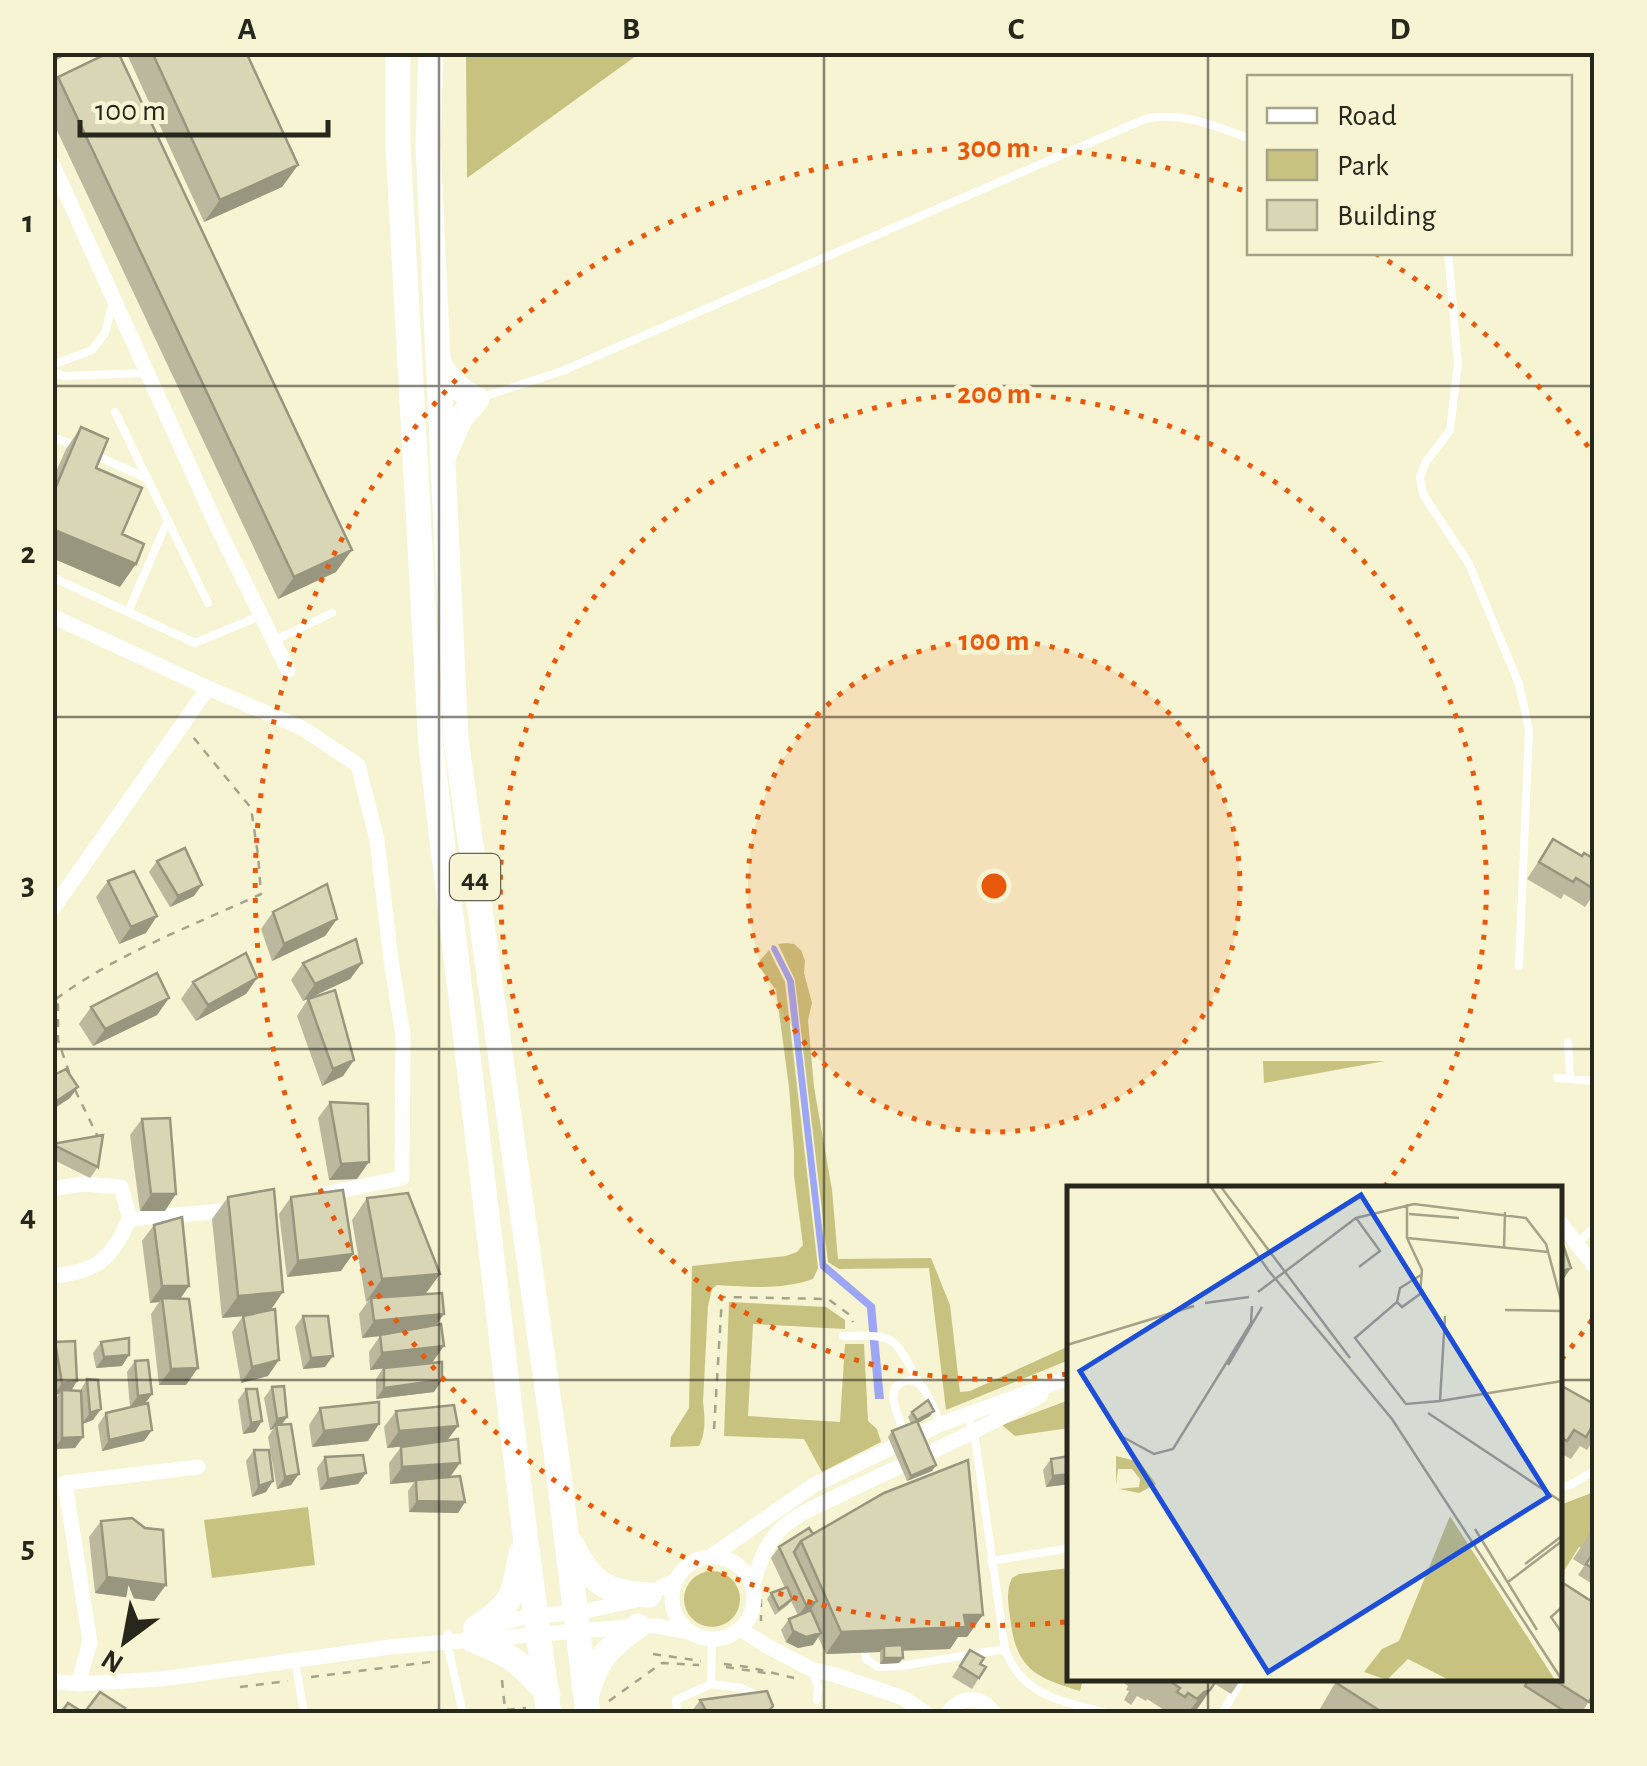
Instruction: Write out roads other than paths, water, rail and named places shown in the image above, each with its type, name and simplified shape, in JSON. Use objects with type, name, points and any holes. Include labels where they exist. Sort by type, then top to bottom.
[{"type":"highway","name":"44","points":[[398,52],[398,146],[430,747],[538,1625],[536,1706]]},
{"type":"highway","name":"44","points":[[431,52],[428,144],[456,739],[577,1622],[594,1704]]},
{"type":"highway","points":[[438,361],[460,391],[478,399],[460,419],[446,448],[444,473]]},
{"type":"highway","points":[[564,1529],[582,1565],[595,1580],[610,1590],[649,1595]]},
{"type":"highway","points":[[524,1535],[511,1597],[502,1611],[475,1634],[519,1662],[536,1706]]},
{"type":"highway","points":[[594,1704],[597,1664],[612,1645],[638,1626]]},
{"type":"street","points":[[52,163],[288,670]]},
{"type":"street","points":[[52,616],[302,728],[358,764],[377,840],[403,1036],[402,1178],[306,1198]]},
{"type":"street","points":[[52,910],[208,688]]},
{"type":"street","points":[[52,1189],[83,1184],[121,1188],[130,1219],[104,1260],[79,1273],[52,1276]]},
{"type":"street","points":[[130,1219],[250,1208]]},
{"type":"street","points":[[1562,1224],[1594,1266]]},
{"type":"street","points":[[577,1622],[649,1595],[676,1580],[690,1564],[710,1558],[814,1486],[940,1424],[1067,1379]]},
{"type":"street","points":[[52,1680],[78,1684],[162,1679],[577,1622],[656,1626],[712,1639],[730,1636],[748,1619],[753,1607],[752,1587],[764,1551],[782,1528],[799,1516],[974,1432],[1067,1379]]},
{"type":"street","points":[[78,1684],[90,1642],[65,1483],[198,1467]]},
{"type":"street","points":[[52,1527],[71,1523]]},
{"type":"street","points":[[710,1558],[736,1565],[752,1587]]},
{"type":"street","points":[[676,1580],[673,1608],[689,1632]]},
{"type":"street","points":[[740,1629],[811,1669],[903,1698],[927,1714]]},
{"type":"street","points":[[947,1714],[956,1703],[975,1699],[996,1714]]},
{"type":"lane","points":[[478,399],[562,371],[1145,119],[1163,115],[1199,120],[1247,138]]},
{"type":"lane","points":[[1448,255],[1458,364],[1450,430],[1426,462],[1420,477],[1422,494],[1469,564],[1520,684],[1529,730],[1519,966]]},
{"type":"lane","points":[[52,368],[92,350],[105,332],[114,298]]},
{"type":"lane","points":[[52,368],[64,376],[148,373]]},
{"type":"lane","points":[[115,412],[208,604]]},
{"type":"lane","points":[[52,442],[59,439],[148,479]]},
{"type":"lane","points":[[128,612],[168,520]]},
{"type":"lane","points":[[52,576],[195,643],[260,616]]},
{"type":"lane","points":[[273,641],[332,612]]},
{"type":"lane","points":[[1568,1042],[1570,1079]]},
{"type":"lane","points":[[1557,1078],[1594,1081]]},
{"type":"lane","points":[[1578,1244],[1594,1228]]},
{"type":"lane","points":[[843,1336],[881,1335],[895,1342],[940,1424]]},
{"type":"lane","points":[[916,1458],[894,1393],[905,1380],[921,1385]]},
{"type":"lane","points":[[966,1414],[974,1432],[1009,1662],[1029,1686],[1110,1714]]},
{"type":"lane","points":[[1562,1487],[1594,1471]]},
{"type":"lane","points":[[991,1561],[1067,1548]]},
{"type":"lane","points":[[447,1638],[463,1714]]},
{"type":"lane","points":[[712,1639],[712,1684]]},
{"type":"lane","points":[[864,1652],[866,1660],[878,1667],[1005,1649]]},
{"type":"lane","points":[[295,1660],[304,1714]]},
{"type":"lane","points":[[811,1669],[818,1686],[818,1700]]},
{"type":"lane","points":[[1222,1714],[1240,1681]]},
{"type":"lane","points":[[677,1714],[676,1700],[712,1684],[742,1688],[766,1701],[768,1714]]},
{"type":"water","points":[[772,945],[794,981],[826,1263],[875,1305],[884,1399],[875,1399],[867,1308],[820,1268],[787,981]]}]
